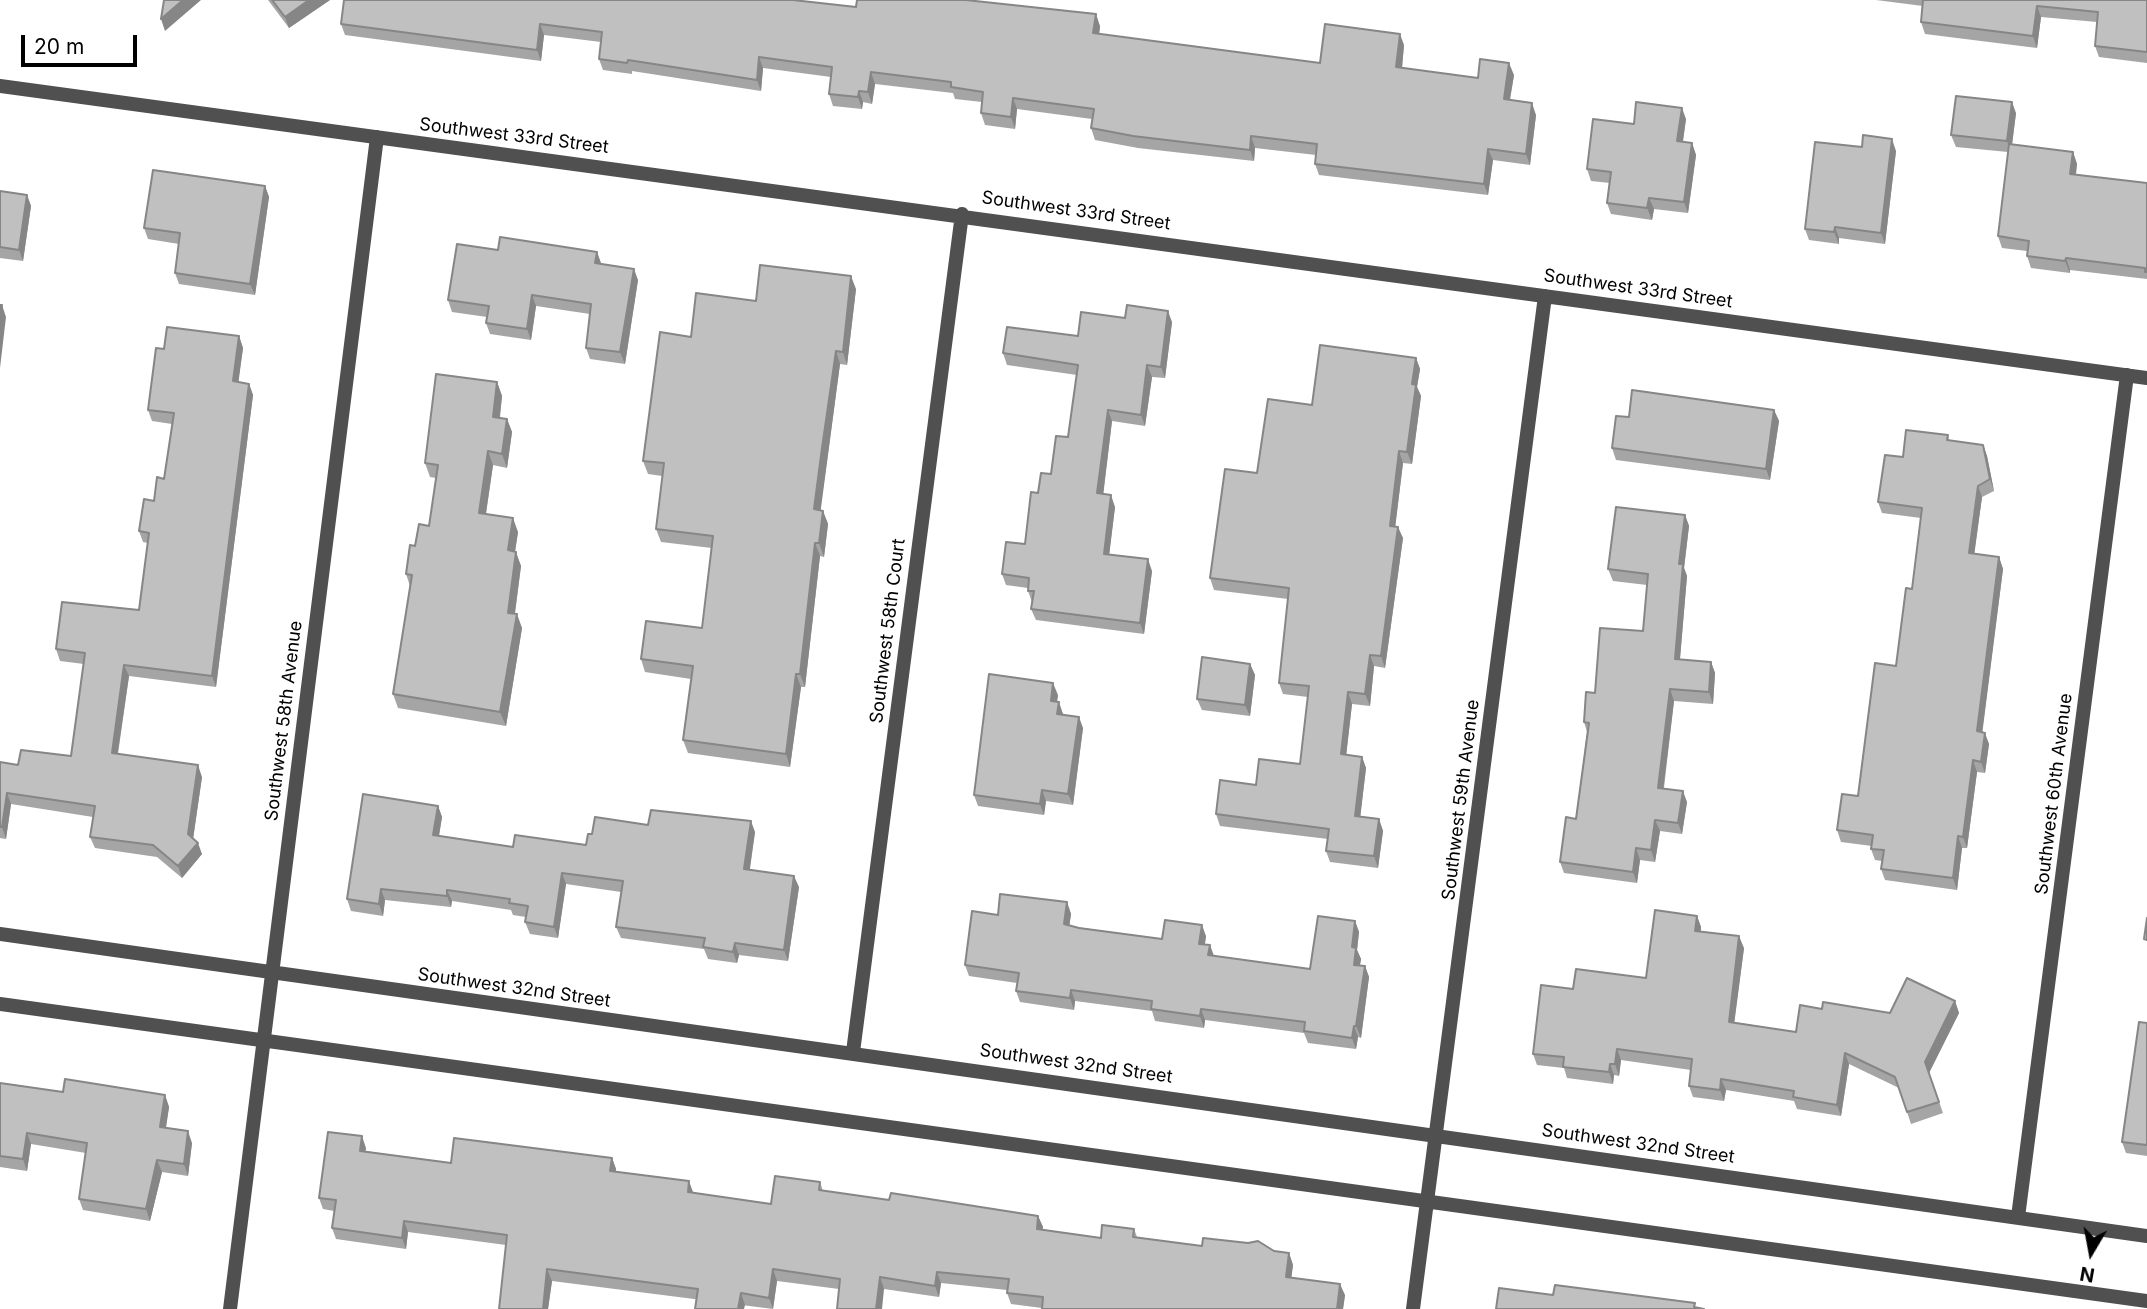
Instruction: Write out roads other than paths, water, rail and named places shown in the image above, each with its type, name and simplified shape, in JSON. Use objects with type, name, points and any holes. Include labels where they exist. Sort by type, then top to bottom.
[{"type":"street","name":"Southwest 33rd Street","points":[[0,86],[962,214],[2147,378]]},
{"type":"street","name":"Southwest 58th Avenue","points":[[230,1309],[377,138]]},
{"type":"street","name":"Southwest 58th Court","points":[[853,1052],[962,214]]},
{"type":"street","name":"Southwest 59th Avenue","points":[[1413,1309],[1545,296]]},
{"type":"street","name":"Southwest 60th Avenue","points":[[2018,1217],[2127,375]]},
{"type":"street","name":"Southwest 32nd Street","points":[[0,934],[2147,1236]]},
{"type":"street","points":[[0,1004],[2147,1301]]}]
